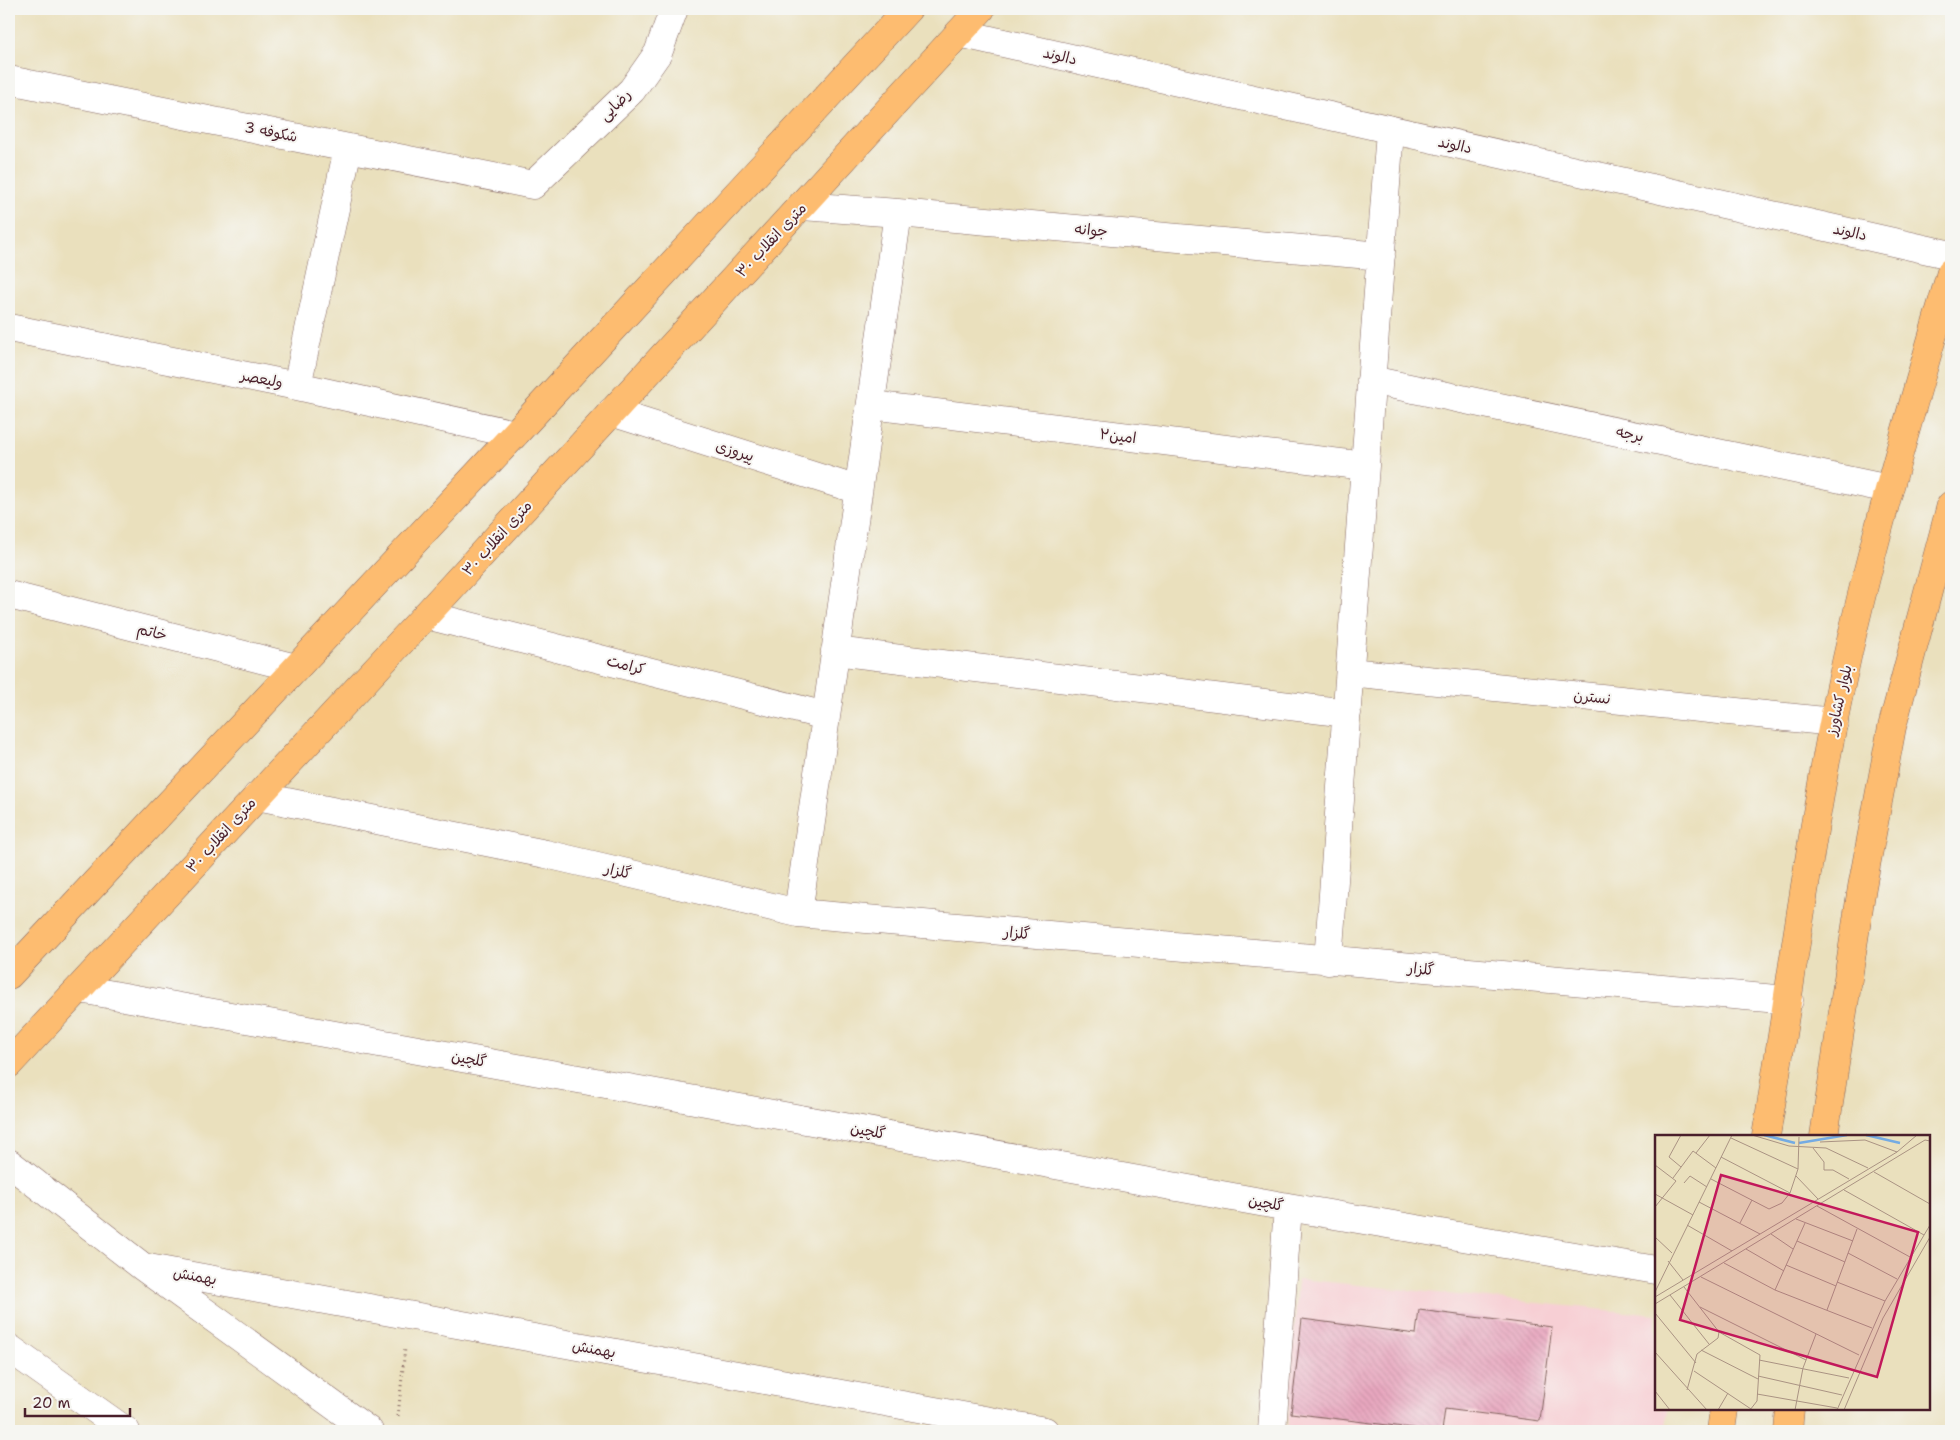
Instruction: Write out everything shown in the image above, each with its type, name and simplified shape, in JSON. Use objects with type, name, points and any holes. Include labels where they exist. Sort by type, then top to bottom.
[{"type":"main road","points":[[9,975],[515,434],[908,9]]},
{"type":"main road","name":"۳۰ متری انقلاب","points":[[9,1064],[426,615],[981,9]]},
{"type":"main road","name":"بلوار کشاورز","points":[[1766,1135],[1789,1000],[1807,870],[1834,722],[1889,489],[1951,272]]},
{"type":"main road","points":[[1824,1135],[1862,887],[1892,727],[1951,505]]},
{"type":"main road","points":[[1721,1431],[1724,1410]]},
{"type":"main road","points":[[1788,1431],[1790,1410]]},
{"type":"street","name":"رضایی","points":[[533,185],[632,90],[658,53],[674,9]]},
{"type":"street","name":"دالوند","points":[[958,33],[1951,255]]},
{"type":"street","name":"شکوفه 3","points":[[9,80],[533,185]]},
{"type":"street","points":[[1328,961],[1390,130]]},
{"type":"street","points":[[297,386],[348,148]]},
{"type":"street","name":"جوانه","points":[[802,206],[1381,256]]},
{"type":"street","points":[[798,913],[898,213]]},
{"type":"street","name":"ولیعصر","points":[[9,328],[297,386],[515,434]]},
{"type":"street","name":"برجه","points":[[1371,380],[1889,489]]},
{"type":"street","name":"امین۲","points":[[870,405],[1365,466]]},
{"type":"street","name":"پیروزی","points":[[611,412],[858,490]]},
{"type":"street","name":"خاتم","points":[[9,595],[296,668]]},
{"type":"street","name":"کرامت","points":[[426,615],[826,716]]},
{"type":"street","points":[[835,651],[1347,713]]},
{"type":"street","name":"نسترن","points":[[1350,672],[1834,722]]},
{"type":"street","name":"گلزار","points":[[256,796],[546,854],[798,913],[1789,1000]]},
{"type":"street","name":"گلچین","points":[[80,989],[1288,1207],[1655,1270]]},
{"type":"street","name":"بهمنش","points":[[9,1163],[142,1267],[369,1431]]},
{"type":"street","points":[[1272,1431],[1288,1207]]},
{"type":"street","name":"بهمنش","points":[[142,1267],[1045,1431]]},
{"type":"street","points":[[9,1348],[126,1431]]},
{"type":"path","points":[[397,1422],[409,1315]]},
{"type":"shaded area","points":[[1298,1279],[1655,1315],[1655,1410],[1668,1410],[1666,1431],[1287,1431]]},
{"type":"building","points":[[1419,1310],[1552,1327],[1540,1421],[1445,1409],[1442,1431],[1436,1431],[1291,1413],[1302,1319],[1416,1334]]}]
